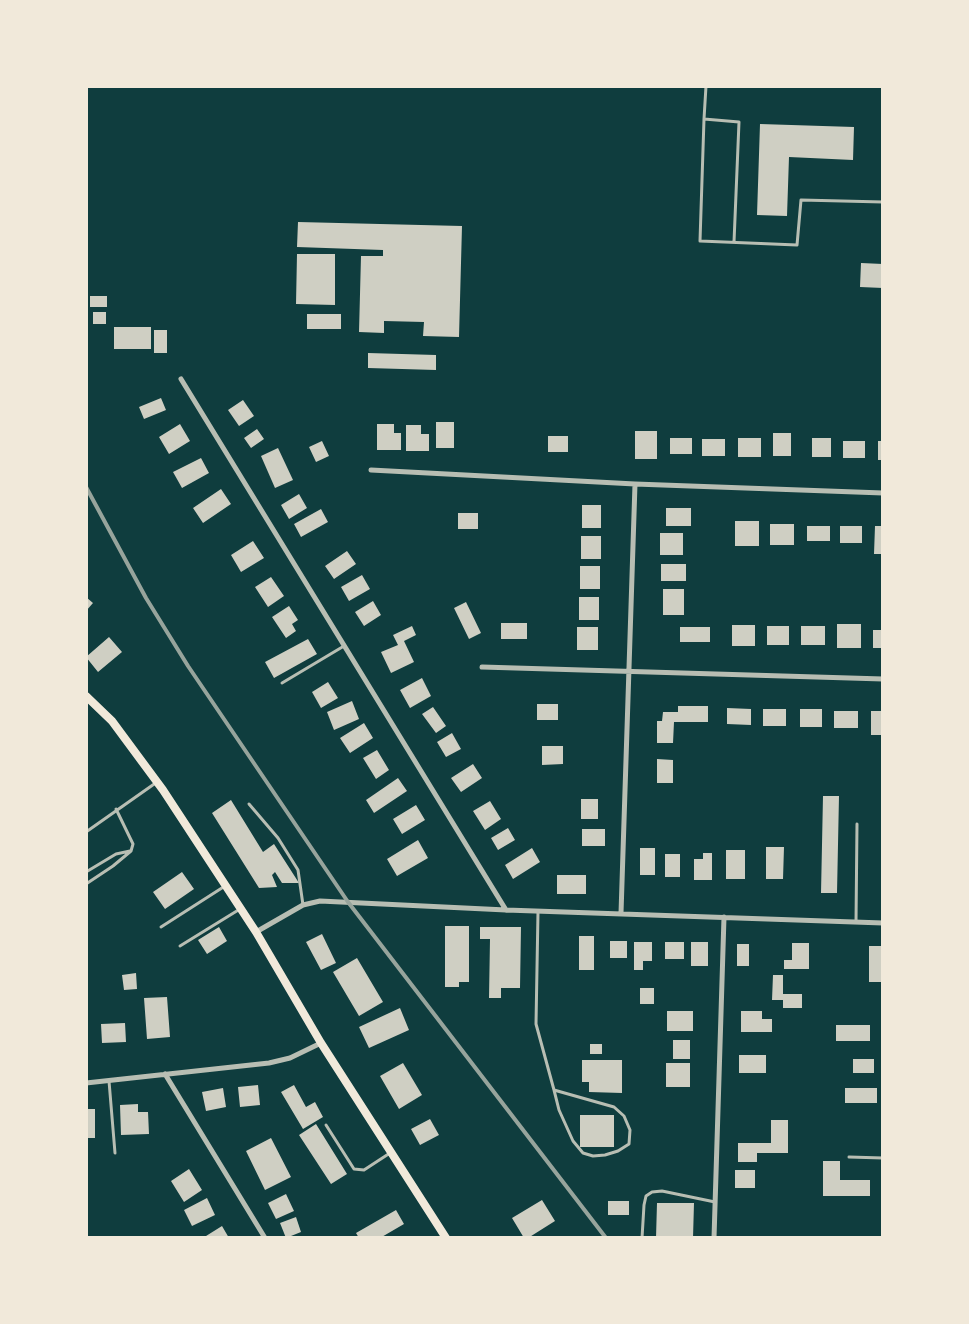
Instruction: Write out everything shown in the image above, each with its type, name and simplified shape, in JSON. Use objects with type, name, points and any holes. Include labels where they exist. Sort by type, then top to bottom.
[{"type":"main road","points":[[86,696],[112,721],[157,782],[226,885],[256,932],[321,1044],[446,1238]]},
{"type":"street","points":[[181,379],[506,910]]},
{"type":"street","points":[[371,470],[635,484],[883,493]]},
{"type":"street","points":[[621,913],[635,484]]},
{"type":"street","points":[[482,667],[883,679]]},
{"type":"street","points":[[256,932],[303,905],[320,901],[506,910],[883,922]]},
{"type":"street","points":[[714,1238],[724,917]]},
{"type":"street","points":[[86,1083],[270,1063],[290,1058],[321,1044]]},
{"type":"street","points":[[165,1074],[265,1238]]},
{"type":"lane","points":[[706,86],[700,241],[797,245],[800,200],[883,202]]},
{"type":"lane","points":[[704,119],[739,122],[734,242]]},
{"type":"lane","points":[[282,683],[344,645]]},
{"type":"lane","points":[[86,832],[116,809],[157,782]]},
{"type":"lane","points":[[249,804],[278,838],[298,870],[303,905]]},
{"type":"lane","points":[[86,884],[131,851],[133,844],[116,809]]},
{"type":"lane","points":[[856,922],[857,824]]},
{"type":"lane","points":[[86,872],[116,854],[131,851]]},
{"type":"lane","points":[[161,927],[226,885]]},
{"type":"lane","points":[[180,946],[240,908]]},
{"type":"lane","points":[[538,911],[536,1024],[554,1090],[573,1141],[583,1153],[593,1156],[618,1152],[629,1144],[630,1130],[624,1116],[614,1107],[554,1090]]},
{"type":"lane","points":[[109,1080],[115,1153]]},
{"type":"lane","points":[[326,1125],[354,1169],[364,1170],[391,1153]]},
{"type":"lane","points":[[849,1156],[883,1158]]},
{"type":"lane","points":[[642,1238],[644,1205],[646,1196],[652,1192],[662,1191],[715,1202]]},
{"type":"building","points":[[760,124],[854,127],[853,160],[789,157],[787,216],[757,215]]},
{"type":"building","points":[[298,222],[462,226],[459,337],[423,336],[424,322],[384,321],[384,333],[359,332],[361,256],[383,256],[383,250],[297,247]]},
{"type":"building","points":[[297,254],[335,254],[335,305],[296,304]]},
{"type":"building","points":[[861,263],[883,264],[883,288],[860,287]]},
{"type":"building","points":[[90,296],[107,296],[107,307],[90,307]]},
{"type":"building","points":[[93,312],[106,312],[106,324],[93,324]]},
{"type":"building","points":[[307,314],[341,314],[341,329],[307,329]]},
{"type":"building","points":[[114,327],[151,327],[151,349],[114,349]]},
{"type":"building","points":[[154,330],[167,330],[167,353],[154,353]]},
{"type":"building","points":[[368,353],[436,355],[436,370],[368,368]]},
{"type":"building","points":[[161,398],[166,410],[144,419],[139,407]]},
{"type":"building","points":[[243,400],[254,416],[239,426],[228,410]]},
{"type":"building","points":[[436,422],[454,422],[454,448],[436,448]]},
{"type":"building","points":[[180,424],[190,441],[169,454],[159,437]]},
{"type":"building","points":[[377,424],[394,424],[394,433],[401,433],[401,450],[377,450]]},
{"type":"building","points":[[406,425],[421,425],[421,434],[429,434],[429,451],[406,451]]},
{"type":"building","points":[[257,429],[264,439],[251,448],[244,438]]},
{"type":"building","points":[[635,431],[657,431],[657,459],[635,459]]},
{"type":"building","points":[[773,433],[791,433],[791,456],[773,456]]},
{"type":"building","points":[[548,436],[568,436],[568,452],[548,452]]},
{"type":"building","points":[[670,438],[692,438],[692,454],[670,454]]},
{"type":"building","points":[[738,438],[761,438],[761,457],[738,457]]},
{"type":"building","points":[[812,438],[831,438],[831,457],[812,457]]},
{"type":"building","points":[[702,439],[725,439],[725,456],[702,456]]},
{"type":"building","points":[[322,441],[329,456],[316,462],[309,447]]},
{"type":"building","points":[[843,441],[865,441],[865,458],[843,458]]},
{"type":"building","points":[[878,441],[883,441],[883,460],[878,460]]},
{"type":"building","points":[[278,448],[293,480],[275,488],[261,456]]},
{"type":"building","points":[[201,458],[209,473],[182,488],[173,472]]},
{"type":"building","points":[[221,489],[231,504],[203,523],[193,508]]},
{"type":"building","points":[[299,494],[307,508],[289,519],[281,505]]},
{"type":"building","points":[[582,505],[601,505],[601,528],[582,528]]},
{"type":"building","points":[[666,508],[691,508],[691,526],[666,526]]},
{"type":"building","points":[[321,509],[328,522],[301,537],[294,524]]},
{"type":"building","points":[[458,513],[478,513],[478,529],[458,529]]},
{"type":"building","points":[[735,521],[759,521],[759,546],[735,546]]},
{"type":"building","points":[[770,524],[794,524],[794,545],[770,545]]},
{"type":"building","points":[[807,526],[830,526],[830,541],[807,541]]},
{"type":"building","points":[[840,526],[862,526],[862,543],[840,543]]},
{"type":"building","points":[[875,526],[883,526],[883,554],[874,554]]},
{"type":"building","points":[[660,533],[683,533],[683,555],[660,555]]},
{"type":"building","points":[[581,536],[601,536],[601,559],[581,559]]},
{"type":"building","points":[[253,541],[264,558],[241,572],[231,555]]},
{"type":"building","points":[[347,551],[356,564],[334,579],[325,566]]},
{"type":"building","points":[[661,564],[686,564],[686,581],[661,581]]},
{"type":"building","points":[[580,566],[600,566],[600,589],[580,589]]},
{"type":"building","points":[[362,575],[370,589],[349,601],[341,587]]},
{"type":"building","points":[[271,577],[284,596],[268,607],[255,587]]},
{"type":"building","points":[[663,589],[684,589],[684,615],[663,615]]},
{"type":"building","points":[[86,597],[93,603],[86,611]]},
{"type":"building","points":[[579,597],[599,597],[599,620],[579,620]]},
{"type":"building","points":[[373,601],[381,615],[364,626],[355,612]]},
{"type":"building","points":[[466,602],[481,633],[469,639],[454,608]]},
{"type":"building","points":[[289,606],[298,620],[292,624],[296,631],[286,638],[272,617]]},
{"type":"building","points":[[501,623],[527,623],[527,639],[501,639]]},
{"type":"building","points":[[837,624],[861,624],[861,648],[837,648]]},
{"type":"building","points":[[732,625],[755,625],[755,646],[732,646]]},
{"type":"building","points":[[412,626],[416,635],[404,641],[414,662],[391,673],[381,652],[398,645],[393,635]]},
{"type":"building","points":[[767,626],[789,626],[789,645],[767,645]]},
{"type":"building","points":[[801,626],[825,626],[825,645],[801,645]]},
{"type":"building","points":[[577,627],[598,627],[598,650],[577,650]]},
{"type":"building","points":[[680,627],[710,627],[710,642],[680,642]]},
{"type":"building","points":[[873,630],[883,630],[883,648],[873,648]]},
{"type":"building","points":[[109,637],[122,652],[98,672],[86,657]]},
{"type":"building","points":[[308,639],[317,654],[274,678],[265,662]]},
{"type":"building","points":[[422,678],[431,696],[410,708],[400,690]]},
{"type":"building","points":[[328,682],[338,698],[321,708],[312,692]]},
{"type":"building","points":[[352,701],[359,719],[334,730],[327,712]]},
{"type":"building","points":[[537,704],[558,704],[558,720],[537,720]]},
{"type":"building","points":[[678,706],[708,706],[708,722],[674,722],[673,743],[657,743],[657,721],[662,721],[663,712],[678,712]]},
{"type":"building","points":[[433,707],[446,726],[436,733],[422,714]]},
{"type":"building","points":[[727,708],[751,709],[751,725],[727,724]]},
{"type":"building","points":[[763,709],[786,709],[786,726],[763,726]]},
{"type":"building","points":[[800,709],[822,709],[822,727],[800,727]]},
{"type":"building","points":[[834,711],[858,711],[858,728],[834,728]]},
{"type":"building","points":[[871,711],[883,711],[881,735],[871,735]]},
{"type":"building","points":[[364,723],[373,738],[350,753],[340,738]]},
{"type":"building","points":[[452,733],[461,749],[446,757],[437,742]]},
{"type":"building","points":[[542,746],[563,746],[563,764],[542,765]]},
{"type":"building","points":[[377,750],[389,770],[376,779],[363,758]]},
{"type":"building","points":[[657,759],[673,760],[673,783],[657,783]]},
{"type":"building","points":[[473,764],[482,778],[461,792],[451,778]]},
{"type":"building","points":[[398,778],[407,791],[374,813],[366,800]]},
{"type":"building","points":[[823,796],[839,796],[837,893],[821,893]]},
{"type":"building","points":[[581,799],[598,799],[598,819],[581,819]]},
{"type":"building","points":[[231,800],[263,852],[274,844],[299,883],[282,883],[275,872],[272,875],[277,887],[259,888],[212,813]]},
{"type":"building","points":[[490,801],[501,819],[485,830],[473,811]]},
{"type":"building","points":[[416,805],[425,820],[402,834],[393,819]]},
{"type":"building","points":[[508,828],[515,840],[498,850],[491,838]]},
{"type":"building","points":[[582,829],[605,829],[605,846],[582,846]]},
{"type":"building","points":[[418,840],[428,858],[397,876],[387,859]]},
{"type":"building","points":[[766,847],[784,847],[783,879],[766,879]]},
{"type":"building","points":[[532,848],[540,862],[513,879],[505,865]]},
{"type":"building","points":[[640,848],[655,848],[655,875],[640,875]]},
{"type":"building","points":[[726,850],[745,850],[745,879],[726,879]]},
{"type":"building","points":[[703,853],[712,853],[712,880],[694,880],[694,859],[703,859]]},
{"type":"building","points":[[665,854],[680,854],[680,877],[665,877]]},
{"type":"building","points":[[182,872],[194,889],[165,909],[153,892]]},
{"type":"building","points":[[557,875],[586,875],[586,894],[557,894]]},
{"type":"building","points":[[445,926],[469,926],[469,982],[459,982],[459,987],[445,987]]},
{"type":"building","points":[[219,927],[227,941],[207,954],[198,940]]},
{"type":"building","points":[[480,927],[521,927],[520,988],[501,988],[501,998],[489,998],[490,939],[480,939]]},
{"type":"building","points":[[322,934],[336,963],[321,970],[306,942]]},
{"type":"building","points":[[579,936],[594,936],[594,970],[579,970]]},
{"type":"building","points":[[610,941],[627,941],[627,958],[610,958]]},
{"type":"building","points":[[634,942],[652,942],[652,961],[643,961],[643,970],[634,970]]},
{"type":"building","points":[[665,942],[684,942],[684,959],[665,959]]},
{"type":"building","points":[[691,942],[708,942],[708,966],[691,966]]},
{"type":"building","points":[[792,943],[809,943],[809,969],[784,969],[784,960],[792,960]]},
{"type":"building","points":[[737,944],[749,944],[749,966],[737,966]]},
{"type":"building","points":[[869,946],[883,946],[883,982],[869,982]]},
{"type":"building","points":[[357,958],[383,1002],[359,1016],[333,972]]},
{"type":"building","points":[[136,973],[137,989],[124,990],[122,975]]},
{"type":"building","points":[[773,975],[783,975],[783,994],[802,994],[802,1008],[783,1008],[783,1000],[772,1000]]},
{"type":"building","points":[[640,988],[654,988],[654,1004],[640,1004]]},
{"type":"building","points":[[167,997],[170,1037],[147,1039],[144,998]]},
{"type":"building","points":[[400,1008],[409,1030],[369,1048],[359,1027]]},
{"type":"building","points":[[667,1011],[693,1011],[693,1031],[667,1031]]},
{"type":"building","points":[[741,1011],[762,1011],[762,1019],[772,1019],[772,1032],[741,1032]]},
{"type":"building","points":[[125,1023],[126,1042],[102,1043],[101,1024]]},
{"type":"building","points":[[836,1025],[870,1025],[870,1041],[836,1041]]},
{"type":"building","points":[[673,1040],[690,1040],[690,1059],[673,1059]]},
{"type":"building","points":[[590,1044],[602,1044],[602,1054],[590,1054]]},
{"type":"building","points":[[739,1055],[766,1055],[766,1073],[739,1073]]},
{"type":"building","points":[[853,1059],[874,1059],[874,1073],[853,1073]]},
{"type":"building","points":[[582,1060],[622,1060],[622,1093],[589,1092],[589,1082],[582,1082]]},
{"type":"building","points":[[403,1063],[422,1095],[399,1109],[380,1076]]},
{"type":"building","points":[[666,1063],[690,1063],[690,1087],[666,1087]]},
{"type":"building","points":[[258,1085],[260,1105],[240,1107],[238,1087]]},
{"type":"building","points":[[294,1085],[306,1107],[315,1102],[323,1117],[303,1129],[281,1092]]},
{"type":"building","points":[[223,1088],[226,1107],[206,1111],[202,1092]]},
{"type":"building","points":[[845,1088],[877,1088],[877,1103],[845,1103]]},
{"type":"building","points":[[138,1104],[138,1112],[148,1112],[149,1134],[121,1135],[120,1105]]},
{"type":"building","points":[[86,1109],[95,1109],[95,1138],[86,1138]]},
{"type":"building","points":[[580,1115],[614,1115],[614,1147],[580,1147]]},
{"type":"building","points":[[430,1119],[439,1135],[420,1145],[411,1129]]},
{"type":"building","points":[[771,1120],[788,1120],[788,1153],[757,1153],[757,1162],[738,1162],[738,1143],[771,1143]]},
{"type":"building","points":[[316,1124],[347,1174],[331,1184],[299,1135]]},
{"type":"building","points":[[271,1138],[291,1177],[265,1190],[246,1151]]},
{"type":"building","points":[[823,1161],[840,1161],[840,1180],[870,1180],[870,1196],[823,1196]]},
{"type":"building","points":[[189,1169],[202,1190],[184,1202],[171,1181]]},
{"type":"building","points":[[735,1170],[755,1170],[755,1188],[735,1188]]},
{"type":"building","points":[[286,1194],[294,1211],[276,1219],[268,1203]]},
{"type":"building","points":[[207,1198],[215,1215],[192,1226],[184,1210]]},
{"type":"building","points":[[542,1200],[555,1221],[528,1238],[524,1238],[512,1218]]},
{"type":"building","points":[[608,1201],[629,1201],[629,1215],[608,1215]]},
{"type":"building","points":[[657,1203],[694,1203],[693,1238],[656,1238]]},
{"type":"building","points":[[396,1210],[404,1224],[380,1238],[359,1238],[356,1233]]},
{"type":"building","points":[[296,1217],[301,1232],[286,1238],[280,1223]]},
{"type":"building","points":[[222,1226],[229,1238],[207,1238],[206,1236]]},
{"type":"railway","points":[[86,487],[146,598],[188,666],[348,902],[606,1238]]}]
